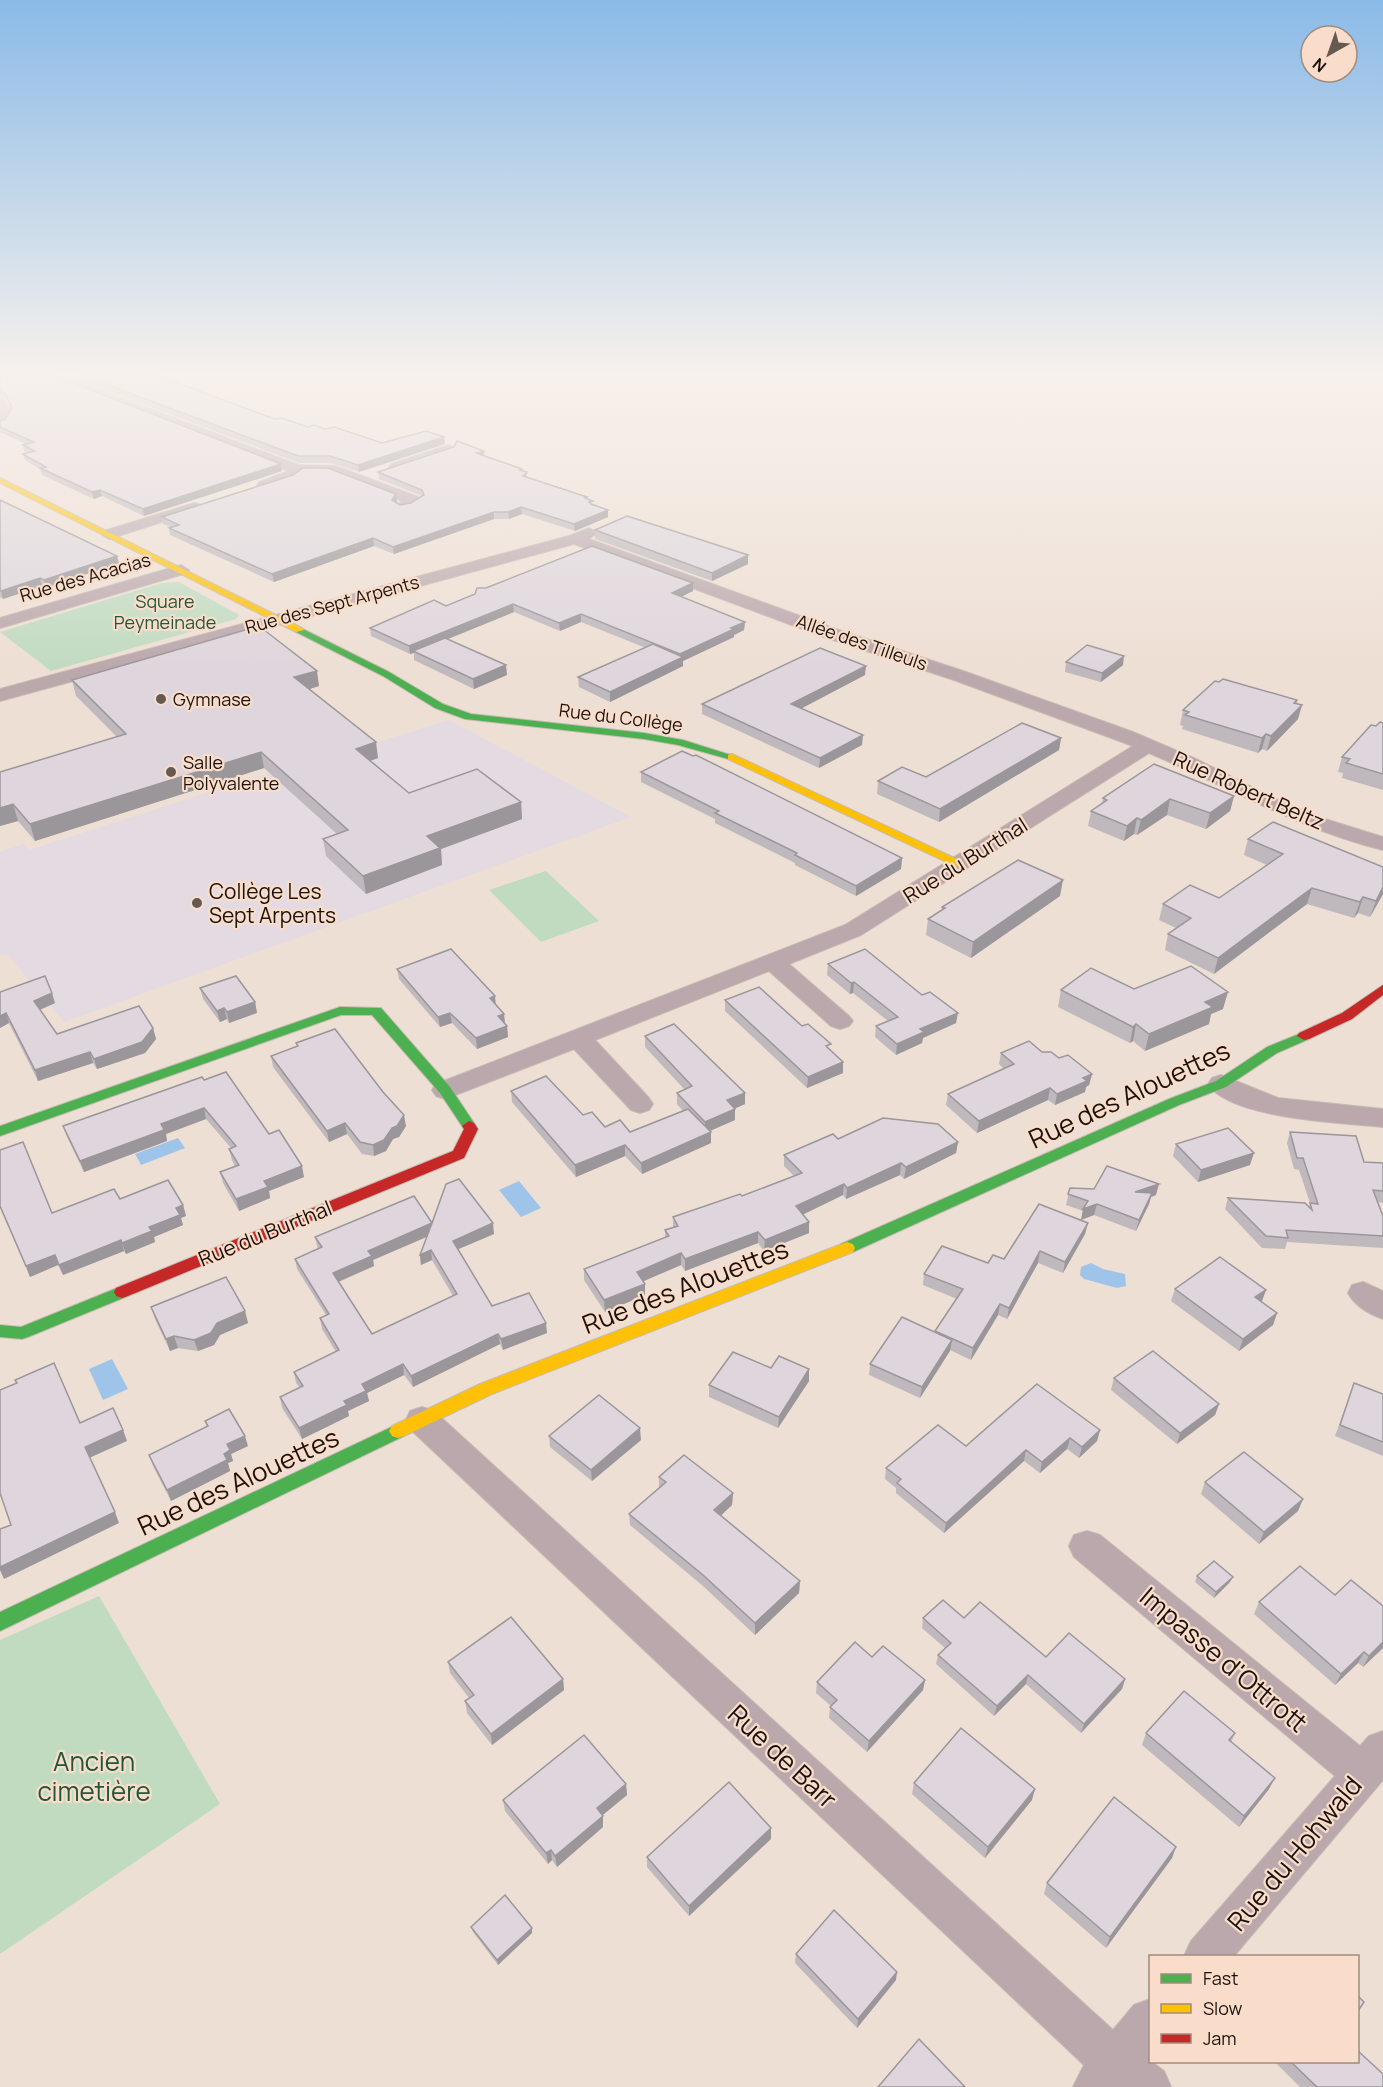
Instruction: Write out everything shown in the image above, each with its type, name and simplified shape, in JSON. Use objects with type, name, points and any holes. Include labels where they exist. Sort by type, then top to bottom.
[{"type":"street","points":[[245,490],[295,473]]},
{"type":"street","points":[[343,473],[416,501],[402,506]]},
{"type":"street","points":[[359,479],[376,473]]},
{"type":"street","name":"Rue du Collège","points":[[0,480],[278,619],[459,715],[668,740],[709,749],[746,762],[959,864]]},
{"type":"street","points":[[109,534],[213,501]]},
{"type":"street","name":"Rue des Sept Arpents","points":[[0,695],[575,539],[607,525]]},
{"type":"street","name":"Allée des Tilleuls","points":[[575,539],[827,632],[960,675],[1149,745]]},
{"type":"street","name":"Rue des Acacias","points":[[0,623],[181,570]]},
{"type":"street","name":"Rue Robert Beltz","points":[[1149,745],[1273,805],[1383,844]]},
{"type":"street","name":"Rue du Burthal","points":[[445,1090],[774,963],[853,930],[1149,745]]},
{"type":"street","points":[[774,963],[840,1021]]},
{"type":"street","name":"Rue des Alouettes","points":[[0,1622],[486,1389],[836,1253],[1173,1102],[1221,1084],[1272,1050],[1347,1016],[1383,989]]},
{"type":"street","name":"Rue du Burthal","points":[[0,1131],[340,1011],[376,1011],[445,1090],[471,1129],[459,1154],[22,1333],[0,1331]]},
{"type":"street","points":[[579,1038],[640,1104]]},
{"type":"street","points":[[1221,1084],[1237,1094],[1274,1106],[1383,1118]]},
{"type":"street","name":"Rue de Barr","points":[[422,1420],[1120,2079]]},
{"type":"street","name":"Impasse d'Ottrott","points":[[1087,1546],[1372,1762]]},
{"type":"street","name":"Rue du Hohwald","points":[[1207,1955],[1372,1762]]},
{"type":"street","points":[[1120,2079],[1149,2023]]},
{"type":"shaded area","name":"Collège Les Sept Arpents","points":[[449,720],[631,817],[64,1022],[7,954],[0,956],[0,852],[23,844],[29,850],[365,742],[369,745]]},
{"type":"green space","name":"Square Peymeinade","points":[[179,582],[239,615],[236,619],[51,671],[0,632],[162,583]]},
{"type":"green space","points":[[546,871],[599,921],[541,942],[489,890]]},
{"type":"green space","name":"Ancien cimetière","points":[[99,1596],[220,1804],[0,1954],[0,1640]]},
{"type":"water","points":[[178,1138],[185,1148],[141,1165],[135,1154]]},
{"type":"water","points":[[519,1181],[541,1208],[521,1217],[499,1190]]},
{"type":"water","points":[[1091,1263],[1103,1269],[1125,1274],[1126,1286],[1117,1288],[1084,1279],[1080,1275],[1081,1267]]},
{"type":"water","points":[[112,1359],[128,1389],[103,1400],[89,1369]]},
{"type":"building","points":[[52,473],[252,473],[143,509],[100,490],[92,492]]},
{"type":"building","points":[[295,473],[342,473],[396,494],[392,500],[400,505],[411,503],[424,495],[422,490],[381,473],[526,473],[523,476],[587,497],[585,498],[593,501],[589,502],[591,504],[608,510],[574,524],[521,507],[508,512],[494,512],[393,547],[373,538],[272,574],[169,528],[179,525],[162,517]]},
{"type":"building","points":[[0,500],[117,556],[44,580],[40,578],[0,591]]},
{"type":"building","points":[[627,516],[748,555],[712,573],[595,530]]},
{"type":"building","points":[[592,546],[693,583],[672,593],[745,622],[680,654],[581,614],[559,623],[513,604],[409,646],[370,628],[434,600],[446,606],[475,594],[477,588],[486,588]]},
{"type":"building","points":[[259,626],[317,671],[294,677],[376,742],[356,749],[409,793],[477,769],[521,802],[427,836],[440,848],[363,876],[323,839],[348,830],[261,752],[30,824],[13,804],[0,808],[0,772],[126,734],[72,680]]},
{"type":"building","points":[[445,638],[506,665],[473,679],[413,651]]},
{"type":"building","points":[[653,644],[683,657],[610,692],[578,677]]},
{"type":"building","points":[[1087,645],[1124,656],[1102,673],[1066,662]]},
{"type":"building","points":[[820,648],[866,666],[791,704],[863,735],[820,758],[702,704]]},
{"type":"building","points":[[1223,679],[1297,700],[1294,703],[1302,705],[1271,736],[1266,734],[1262,738],[1185,715],[1189,712],[1183,710],[1215,681],[1219,682]]},
{"type":"building","points":[[1380,722],[1383,723],[1383,774],[1346,763],[1350,759],[1342,757],[1371,725],[1376,726]]},
{"type":"building","points":[[1022,723],[1061,738],[940,809],[878,781],[902,767],[926,777]]},
{"type":"building","points":[[682,751],[696,755],[902,858],[856,886],[795,855],[797,853],[715,813],[719,811],[641,772]]},
{"type":"building","points":[[1154,764],[1234,796],[1210,813],[1170,799],[1141,820],[1137,818],[1127,826],[1091,811],[1107,800],[1103,798]]},
{"type":"building","points":[[1273,822],[1383,867],[1383,887],[1376,901],[1363,897],[1360,902],[1312,888],[1218,958],[1168,934],[1191,918],[1163,904],[1190,885],[1219,898],[1283,854],[1248,839]]},
{"type":"building","points":[[1018,860],[1063,880],[973,942],[928,919],[945,908],[942,907]]},
{"type":"building","points":[[451,949],[495,996],[490,998],[504,1014],[498,1016],[507,1026],[476,1038],[450,1013],[438,1017],[397,969]]},
{"type":"building","points":[[865,949],[922,995],[930,992],[958,1013],[920,1029],[924,1032],[897,1044],[876,1026],[898,1017],[828,964]]},
{"type":"building","points":[[1191,966],[1228,992],[1205,1002],[1213,1007],[1149,1034],[1136,1024],[1133,1027],[1061,990],[1091,968],[1134,989]]},
{"type":"building","points":[[45,976],[52,993],[34,1001],[57,1034],[139,1006],[153,1028],[142,1042],[94,1059],[90,1052],[35,1070],[6,1013],[0,1016],[0,992]]},
{"type":"building","points":[[236,976],[255,1002],[227,1012],[224,1008],[217,1011],[200,988]]},
{"type":"building","points":[[759,987],[802,1026],[808,1024],[831,1044],[826,1046],[843,1062],[808,1077],[725,1000]]},
{"type":"building","points":[[674,1024],[745,1093],[727,1100],[735,1109],[705,1122],[677,1093],[692,1086],[645,1036]]},
{"type":"building","points":[[335,1029],[383,1092],[404,1115],[384,1140],[373,1145],[360,1142],[345,1123],[327,1131],[271,1056],[298,1046],[296,1043]]},
{"type":"building","points":[[1029,1041],[1042,1052],[1051,1052],[1059,1058],[1068,1055],[1092,1074],[1083,1078],[1087,1081],[1057,1094],[1050,1088],[979,1121],[948,1094],[1014,1064],[1001,1053]]},
{"type":"building","points":[[226,1072],[269,1134],[279,1130],[302,1166],[264,1181],[268,1187],[236,1199],[220,1172],[239,1165],[229,1149],[236,1146],[204,1108],[161,1124],[164,1130],[80,1161],[63,1126],[202,1077],[204,1080]]},
{"type":"building","points":[[546,1076],[583,1115],[592,1112],[605,1127],[620,1120],[630,1132],[688,1109],[711,1132],[641,1163],[625,1145],[575,1165],[511,1091]]},
{"type":"building","points":[[883,1118],[938,1124],[958,1142],[906,1167],[901,1163],[847,1188],[844,1184],[796,1206],[809,1222],[765,1240],[758,1232],[685,1259],[681,1253],[637,1272],[645,1284],[604,1300],[584,1269],[669,1236],[665,1230],[678,1226],[673,1217],[740,1194],[742,1196],[802,1173],[784,1155],[833,1134],[838,1139]]},
{"type":"building","points":[[1228,1128],[1254,1153],[1201,1170],[1176,1144]]},
{"type":"building","points":[[1290,1132],[1356,1136],[1364,1162],[1383,1163],[1383,1191],[1373,1190],[1383,1216],[1383,1236],[1286,1230],[1288,1238],[1266,1236],[1228,1198],[1305,1203],[1312,1210],[1310,1203],[1318,1204],[1303,1158],[1297,1158]]},
{"type":"building","points":[[23,1142],[52,1213],[114,1189],[120,1199],[168,1180],[183,1205],[176,1208],[180,1215],[149,1227],[152,1231],[122,1243],[121,1240],[59,1265],[55,1255],[26,1266],[0,1206],[0,1150]]},
{"type":"building","points":[[1107,1166],[1159,1184],[1135,1192],[1152,1193],[1139,1220],[1097,1204],[1083,1209],[1088,1201],[1068,1194],[1070,1188],[1094,1189]]},
{"type":"building","points":[[459,1179],[493,1223],[453,1241],[492,1306],[529,1293],[546,1323],[501,1339],[498,1334],[411,1376],[403,1364],[362,1384],[366,1391],[344,1401],[347,1405],[299,1428],[280,1397],[303,1386],[294,1372],[339,1350],[320,1318],[329,1314],[295,1259],[322,1247],[315,1237],[414,1196],[432,1223],[446,1184]],"holes":[[[432,1223],[420,1255],[431,1250],[457,1294],[372,1334],[333,1273],[372,1256],[368,1251]]]},
{"type":"building","points":[[1039,1204],[1088,1223],[1065,1262],[1040,1251],[1009,1308],[1000,1304],[973,1348],[935,1331],[963,1289],[924,1274],[942,1246],[988,1263],[993,1255],[1004,1259]]},
{"type":"building","points":[[1220,1257],[1266,1290],[1255,1297],[1277,1313],[1243,1339],[1175,1289]]},
{"type":"building","points":[[226,1277],[245,1311],[217,1323],[211,1333],[194,1340],[174,1336],[166,1339],[151,1307]]},
{"type":"building","points":[[902,1317],[952,1340],[922,1387],[870,1364]]},
{"type":"building","points":[[1153,1351],[1219,1404],[1180,1433],[1114,1378]]},
{"type":"building","points":[[733,1352],[771,1368],[779,1356],[809,1369],[779,1417],[709,1385]]},
{"type":"building","points":[[54,1363],[80,1423],[113,1408],[123,1430],[85,1447],[115,1512],[0,1567],[0,1529],[11,1525],[0,1493],[0,1390],[17,1383],[15,1380]]},
{"type":"building","points":[[1354,1383],[1383,1394],[1383,1442],[1340,1425]]},
{"type":"building","points":[[1037,1384],[1100,1430],[1082,1447],[1070,1438],[1042,1462],[1026,1450],[946,1523],[897,1483],[901,1479],[886,1468],[938,1425],[966,1446]]},
{"type":"building","points":[[599,1395],[640,1428],[591,1470],[549,1436]]},
{"type":"building","points":[[229,1409],[245,1436],[227,1444],[230,1450],[224,1454],[227,1460],[167,1490],[149,1455],[208,1426],[205,1421]]},
{"type":"building","points":[[1244,1452],[1303,1499],[1264,1532],[1205,1482]]},
{"type":"building","points":[[684,1455],[733,1493],[714,1510],[800,1581],[755,1623],[703,1575],[629,1514],[666,1482],[659,1477]]},
{"type":"building","points":[[1214,1561],[1233,1577],[1216,1592],[1197,1576]]},
{"type":"building","points":[[1300,1566],[1335,1595],[1351,1580],[1383,1606],[1383,1642],[1369,1656],[1364,1652],[1341,1674],[1259,1602]]},
{"type":"building","points":[[943,1600],[964,1618],[980,1602],[1046,1657],[1069,1633],[1125,1679],[1084,1724],[1028,1675],[997,1706],[938,1655],[951,1643],[923,1618]]},
{"type":"building","points":[[511,1617],[563,1679],[491,1734],[465,1701],[474,1695],[448,1662]]},
{"type":"building","points":[[855,1642],[872,1657],[883,1646],[925,1680],[869,1741],[830,1707],[837,1700],[817,1682]]},
{"type":"building","points":[[1184,1691],[1235,1733],[1229,1740],[1275,1778],[1244,1816],[1146,1733]]},
{"type":"building","points":[[961,1728],[1035,1789],[988,1847],[914,1783]]},
{"type":"building","points":[[584,1735],[626,1784],[597,1808],[603,1816],[555,1856],[551,1850],[546,1853],[503,1800]]},
{"type":"building","points":[[729,1782],[771,1828],[689,1906],[647,1857]]},
{"type":"building","points":[[1114,1797],[1176,1847],[1110,1937],[1047,1883]]},
{"type":"building","points":[[505,1895],[532,1928],[497,1960],[471,1927]]},
{"type":"building","points":[[834,1910],[897,1972],[858,2019],[796,1954]]},
{"type":"building","points":[[1359,1997],[1364,2002],[1359,2010]]},
{"type":"building","points":[[919,2039],[965,2087],[878,2087]]},
{"type":"building","points":[[1359,2052],[1383,2074],[1383,2087],[1317,2087],[1292,2063],[1359,2063]]},
{"type":"traffic: fast","points":[[299,630],[386,674],[439,706],[469,717],[644,736],[679,742],[732,757]]},
{"type":"traffic: fast","points":[[0,1131],[340,1011],[376,1011],[445,1090],[469,1126]]},
{"type":"traffic: fast","points":[[847,1248],[1174,1102],[1221,1084],[1272,1050],[1304,1036]]},
{"type":"traffic: fast","points":[[0,1331],[22,1333],[122,1292]]},
{"type":"traffic: fast","points":[[0,1622],[398,1431]]},
{"type":"traffic: slow","points":[[0,480],[299,630]]},
{"type":"traffic: slow","points":[[732,757],[959,864]]},
{"type":"traffic: slow","points":[[398,1431],[486,1389],[847,1248]]},
{"type":"traffic: jam","points":[[1304,1036],[1347,1016],[1383,989]]},
{"type":"traffic: jam","points":[[122,1292],[459,1154],[471,1129],[469,1126]]},
{"type":"place","name":"Gymnase","points":[[161,699]]},
{"type":"place","name":"Salle Polyvalente","points":[[171,772]]},
{"type":"place","name":"Collège Les Sept Arpents","points":[[197,903]]}]
